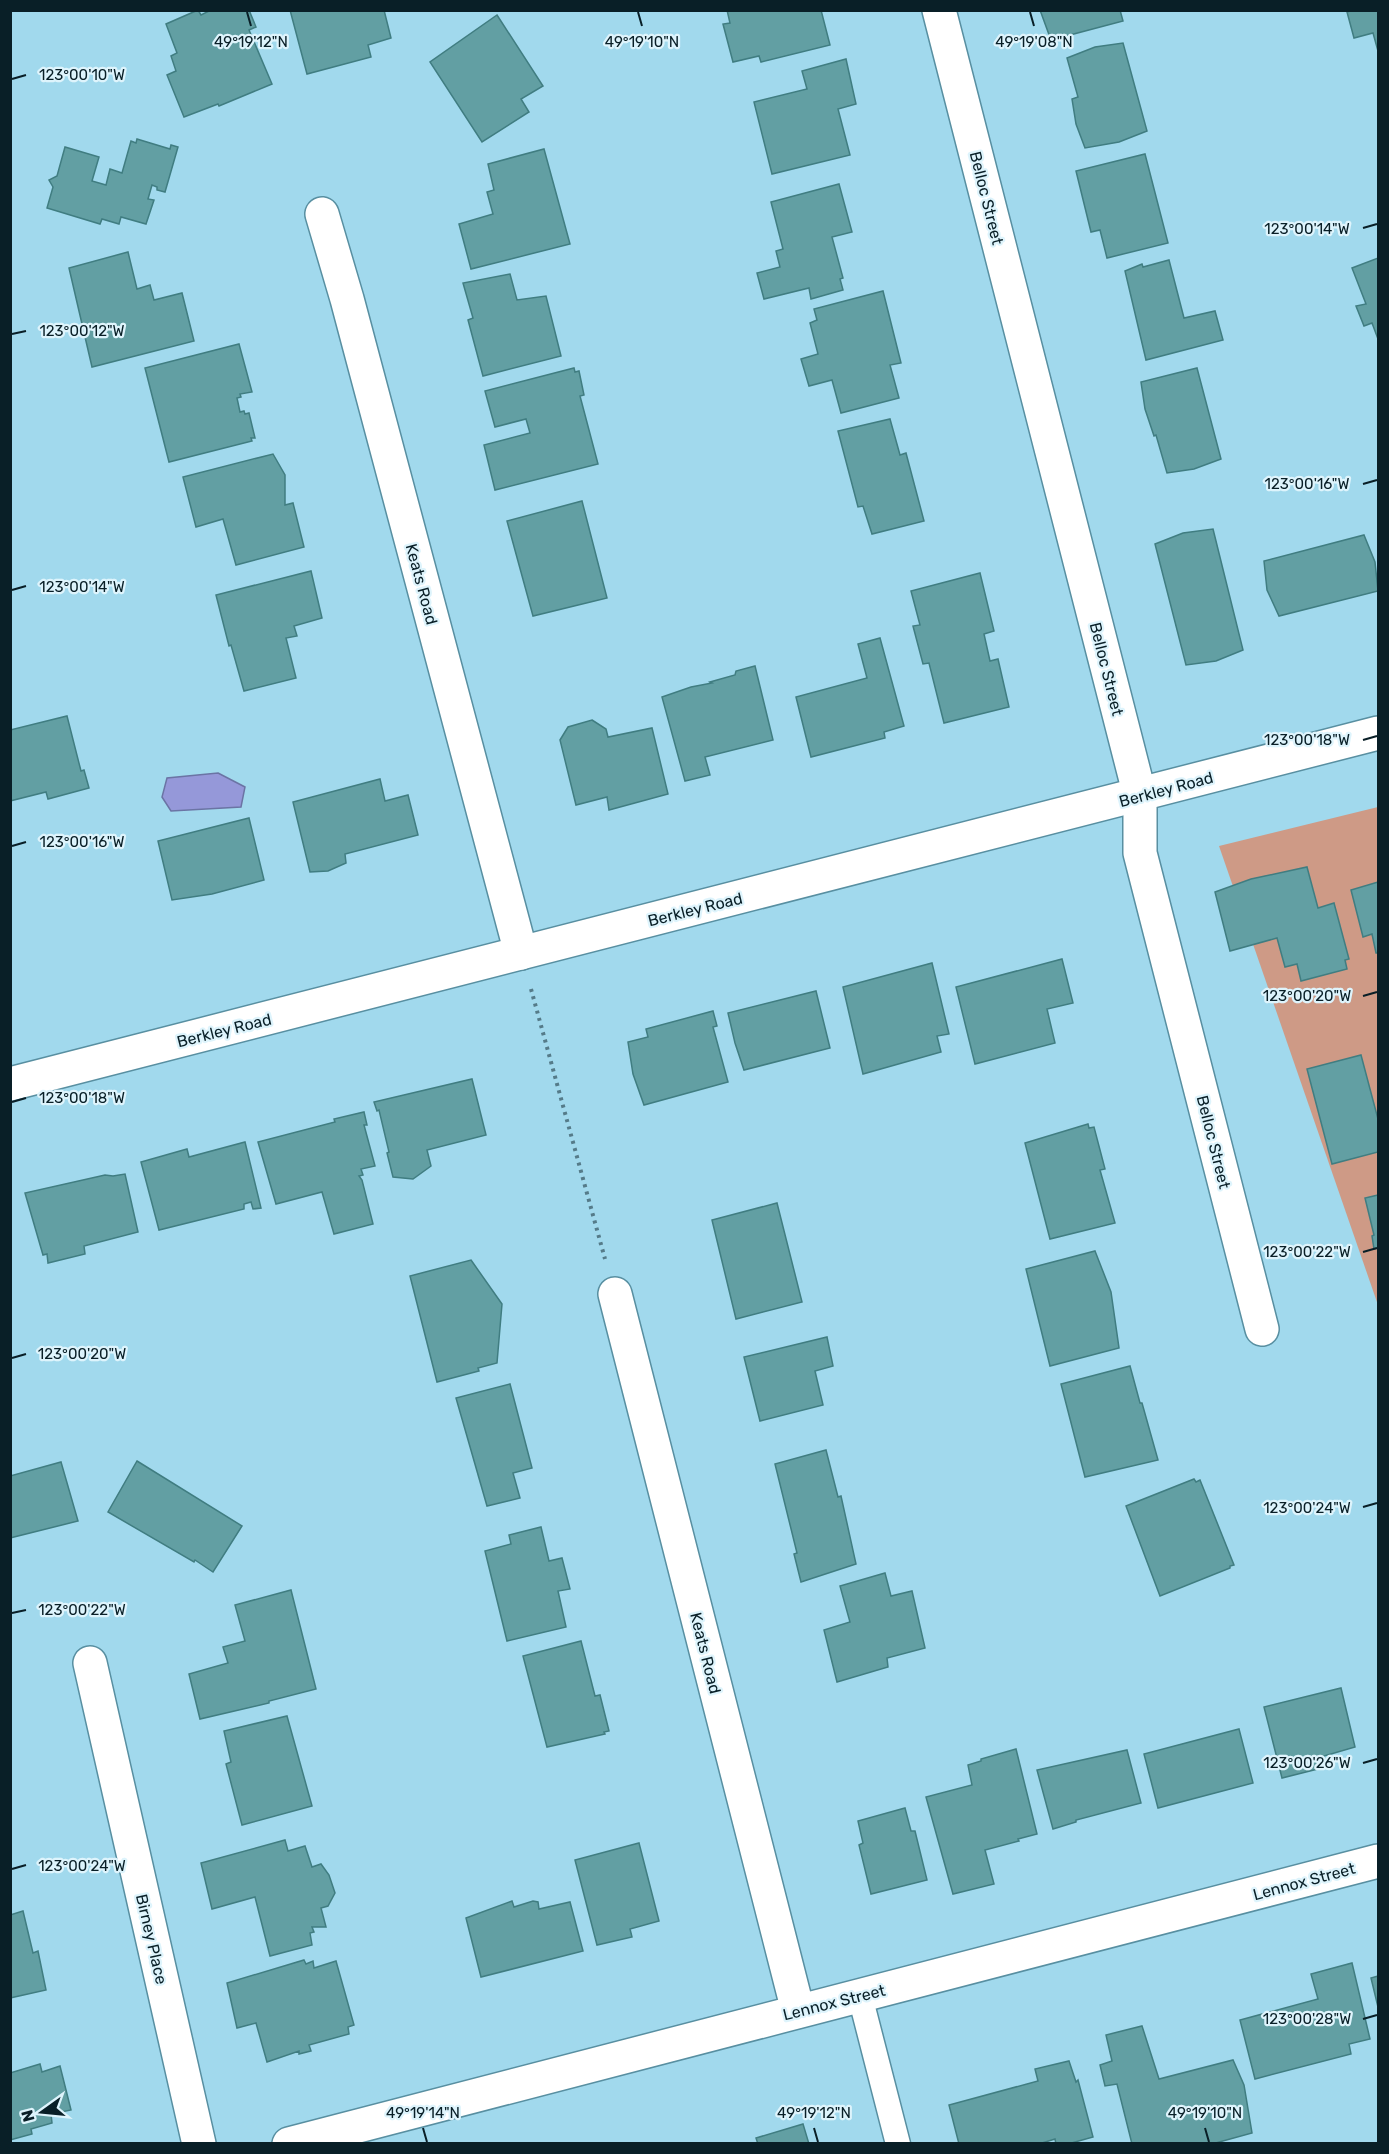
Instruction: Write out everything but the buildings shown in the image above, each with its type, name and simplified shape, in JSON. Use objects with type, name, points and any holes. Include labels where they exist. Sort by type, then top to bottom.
[{"type":"street","name":"Belloc Street","points":[[939,10],[1140,796],[1140,853],[1262,1329]]},
{"type":"street","name":"Keats Road","points":[[322,214],[347,299],[521,953]]},
{"type":"street","name":"Berkley Road","points":[[10,1084],[1140,796],[1378,733]]},
{"type":"street","name":"Keats Road","points":[[615,1294],[798,2011]]},
{"type":"street","name":"Birney Place","points":[[90,1663],[199,2144]]},
{"type":"street","name":"Lennox Street","points":[[289,2144],[1378,1862]]},
{"type":"lane","points":[[860,1996],[898,2144]]},
{"type":"path","points":[[521,953],[615,1294]]},
{"type":"shaded area","points":[[1378,807],[1378,1305],[1219,846]]},
{"type":"water","points":[[218,773],[245,787],[241,807],[171,811],[162,797],[167,778]]}]
